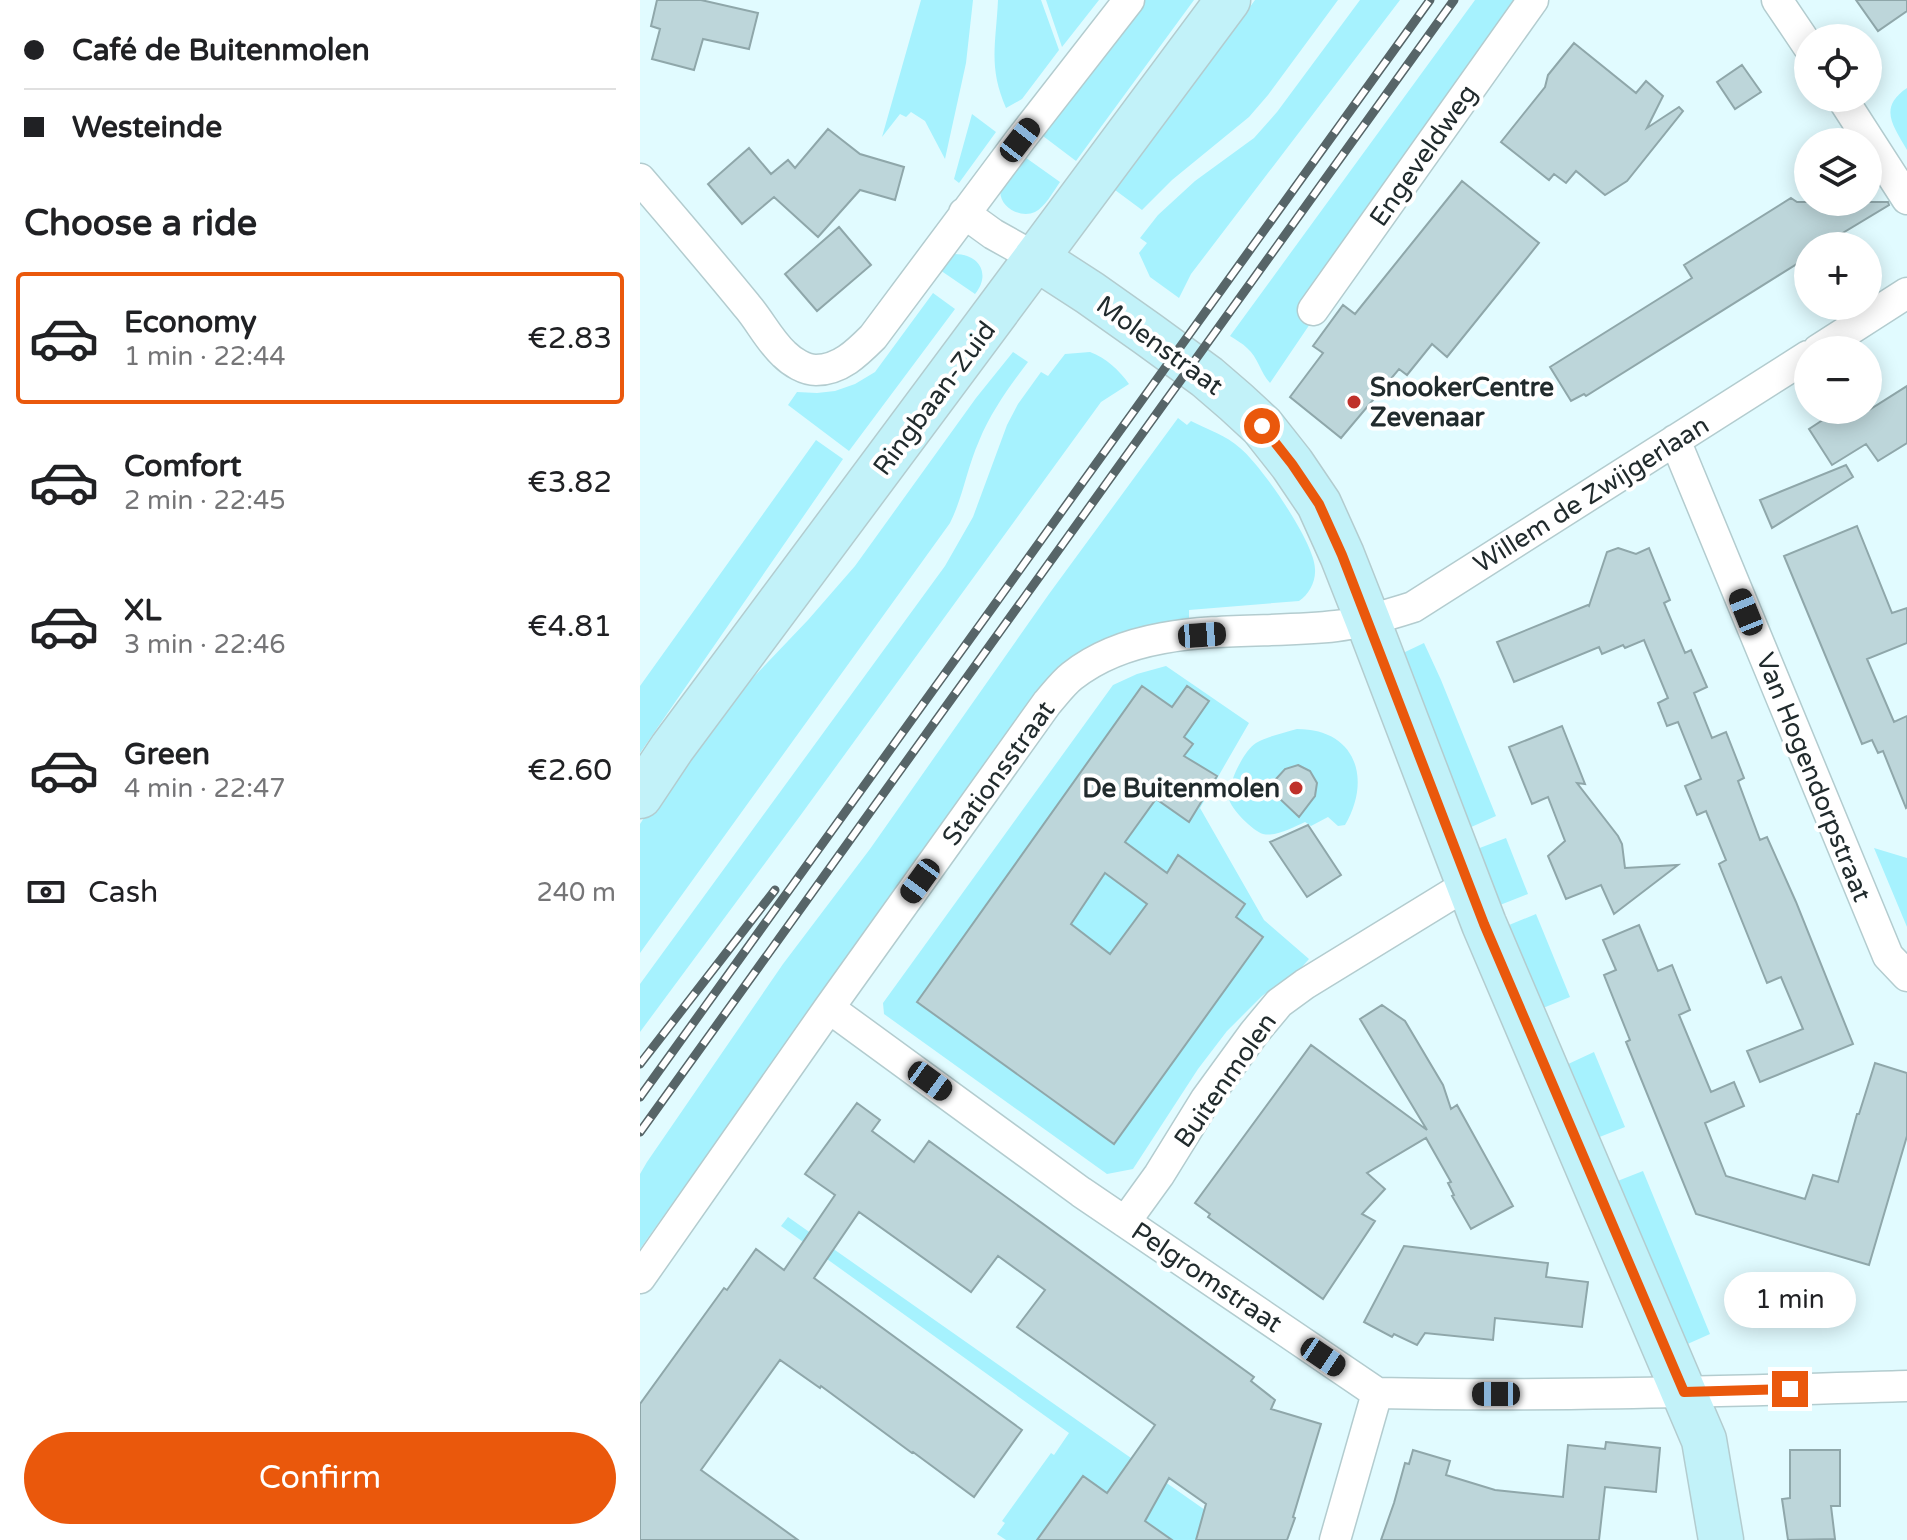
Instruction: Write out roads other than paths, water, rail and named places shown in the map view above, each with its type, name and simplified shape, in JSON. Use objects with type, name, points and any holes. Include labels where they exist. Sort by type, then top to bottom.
[{"type":"street","points":[[640,179],[786,357],[815,370],[834,367],[873,337],[964,213],[1129,0]]},
{"type":"street","name":"Ringbaan-Zuid","points":[[640,796],[672,748],[1228,0]]},
{"type":"street","name":"Engeveldweg","points":[[1313,310],[1533,0]]},
{"type":"street","points":[[1777,0],[1794,25]]},
{"type":"street","points":[[1851,112],[1907,199]]},
{"type":"street","name":"Molenstraat","points":[[964,213],[1090,293],[1207,377],[1262,426],[1319,504],[1368,621],[1468,884],[1704,1440],[1721,1540]]},
{"type":"street","points":[[1840,336],[1907,293]]},
{"type":"street","name":"Willem de Zwijgerlaan","points":[[1368,621],[1413,607],[1794,365]]},
{"type":"street","name":"Van Hogendorpstraat","points":[[1675,440],[1888,956],[1907,976]]},
{"type":"street","name":"Stationsstraat","points":[[640,1278],[1047,703],[1071,676],[1129,646],[1170,637],[1368,621]]},
{"type":"street","name":"Buitenmolen","points":[[1125,1222],[1159,1175],[1206,1099],[1279,1003],[1468,884]]},
{"type":"street","name":"Pelgromstraat","points":[[829,1008],[1081,1192],[1377,1393]]},
{"type":"street","points":[[1335,1540],[1377,1393],[1684,1392],[1907,1386]]},
{"type":"railway","points":[[640,1097],[1430,0]]},
{"type":"railway","points":[[640,1132],[1454,0]]},
{"type":"railway","points":[[640,1064],[775,890]]},
{"type":"place","name":"SnookerCentre Zevenaar","points":[[1354,402]]},
{"type":"place","name":"De Buitenmolen","points":[[1296,788]]}]
